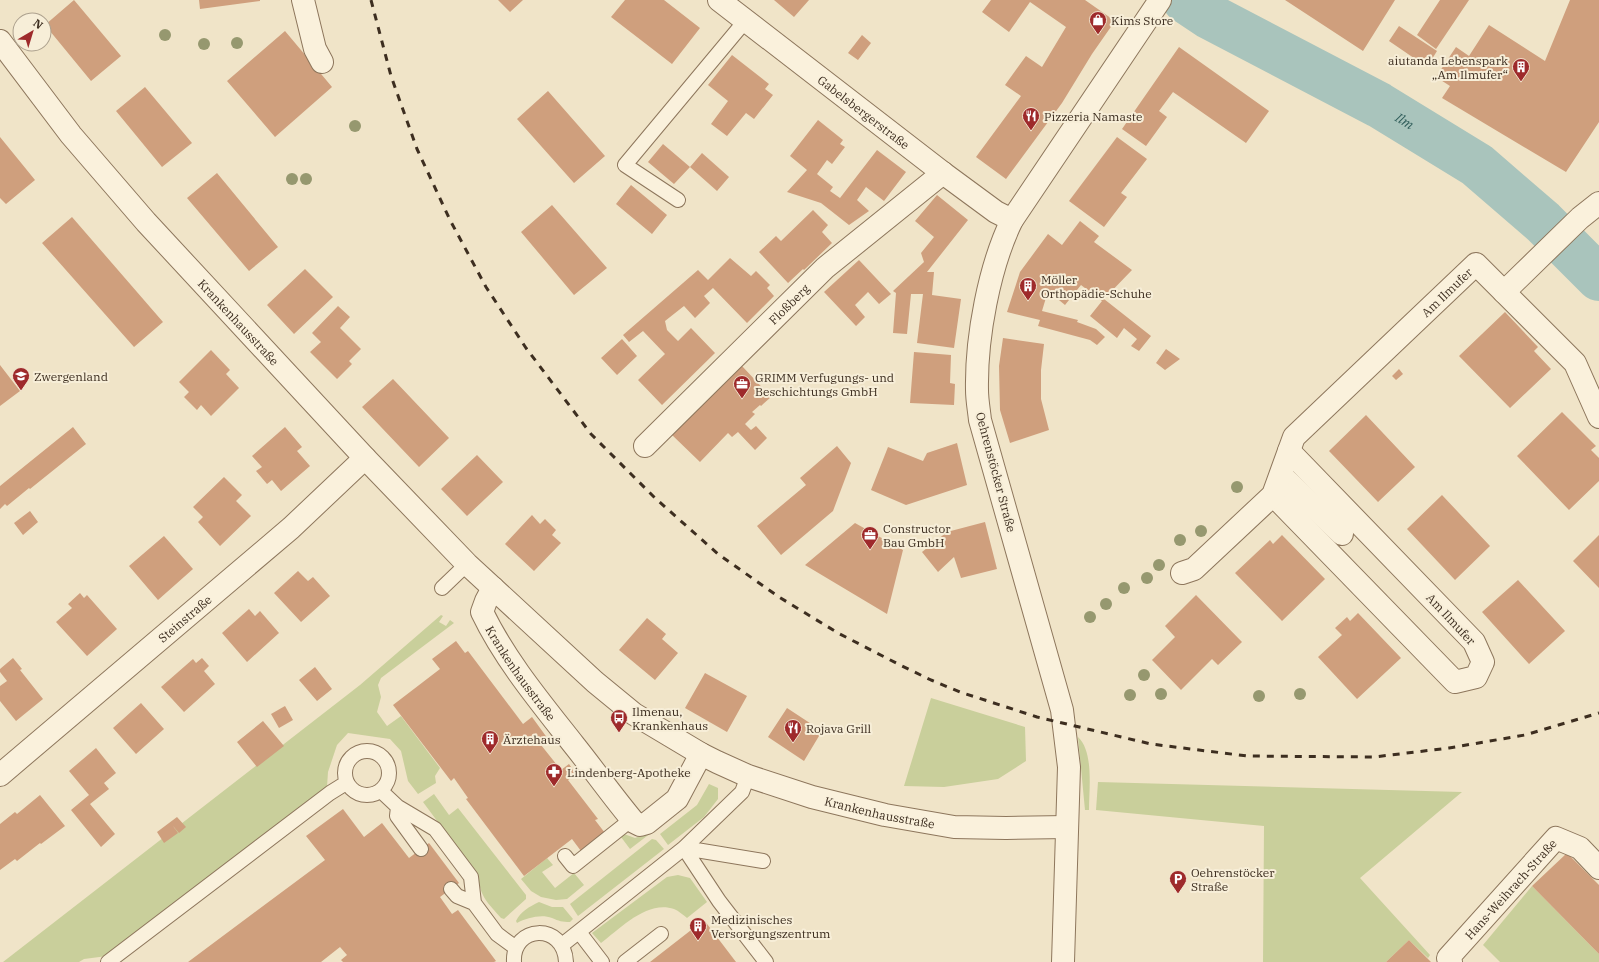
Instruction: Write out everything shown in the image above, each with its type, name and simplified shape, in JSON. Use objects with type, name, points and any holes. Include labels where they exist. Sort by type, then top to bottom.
[{"type":"street","points":[[303,0],[315,49],[322,62]]},
{"type":"street","name":"Gabelsbergerstraße","points":[[719,0],[942,173],[996,212],[1012,220]]},
{"type":"street","name":"Oehrenstöcker Straße","points":[[1063,962],[1069,767],[1062,710],[980,420],[977,390],[979,356],[989,287],[997,254],[1012,220],[1030,191],[1160,0]]},
{"type":"street","name":"Krankenhausstraße","points":[[0,41],[71,135],[146,222],[365,458],[467,564],[614,699],[634,714],[701,754],[748,776],[812,797],[885,815],[954,827],[1067,827]]},
{"type":"street","name":"Floßberg","points":[[645,446],[825,268],[942,173]]},
{"type":"street","points":[[1504,292],[1580,218],[1599,202]]},
{"type":"street","name":"Am Ilmufer","points":[[1182,573],[1194,570],[1277,485],[1294,437],[1476,264],[1575,363],[1599,417]]},
{"type":"street","name":"Am Ilmufer","points":[[1277,485],[1455,682],[1476,677],[1483,662],[1474,642],[1289,451]]},
{"type":"street","name":"Steinstraße","points":[[0,775],[290,528],[365,458]]},
{"type":"street","points":[[1277,485],[1342,534]]},
{"type":"street","name":"Krankenhausstraße","points":[[493,588],[482,612],[488,625],[516,669],[632,819]]},
{"type":"street","points":[[632,819],[640,825],[647,824],[677,799],[701,754]]},
{"type":"street","name":"Hans-Weihrach-Straße","points":[[1451,962],[1448,958],[1556,838],[1580,848],[1599,868]]},
{"type":"lane","points":[[678,200],[625,165],[746,20]]},
{"type":"lane","points":[[442,588],[467,564]]},
{"type":"lane","points":[[371,751],[383,757],[387,763],[389,779],[381,791],[374,794],[362,795],[351,789],[346,783],[344,770],[347,763],[356,753],[371,751]]},
{"type":"lane","points":[[562,945],[684,848],[742,792],[748,776]]},
{"type":"lane","points":[[108,962],[330,793],[346,783]]},
{"type":"lane","points":[[381,791],[398,807],[435,829],[471,877],[474,903],[515,955],[526,936],[542,933],[557,939],[562,945],[566,953],[566,962]]},
{"type":"lane","points":[[398,807],[396,816],[421,849]]},
{"type":"lane","points":[[565,856],[573,866],[632,819]]},
{"type":"lane","points":[[684,848],[763,861]]},
{"type":"lane","points":[[684,848],[719,901],[766,962]]},
{"type":"lane","points":[[451,889],[457,896],[474,903]]},
{"type":"lane","points":[[578,932],[602,962]]},
{"type":"lane","points":[[625,962],[661,934]]},
{"type":"green space","points":[[441,615],[443,616],[439,622],[446,626],[450,620],[454,623],[381,678],[378,685],[381,697],[377,712],[387,726],[401,716],[440,768],[435,776],[436,783],[418,794],[408,781],[401,751],[390,739],[348,733],[337,745],[328,772],[327,787],[115,955],[84,959],[79,962],[3,962],[360,685]]},
{"type":"green space","points":[[931,698],[1025,727],[1026,761],[998,779],[944,787],[904,786]]},
{"type":"green space","points":[[1078,737],[1083,744],[1089,761],[1089,810],[1085,810]]},
{"type":"green space","points":[[1098,782],[1462,792],[1360,878],[1430,955],[1428,958],[1409,940],[1386,962],[1263,962],[1264,826],[1096,810]]},
{"type":"green space","points":[[709,784],[718,788],[718,799],[704,817],[668,845],[660,834],[697,805]]},
{"type":"green space","points":[[434,794],[449,815],[458,808],[526,895],[526,899],[504,919],[501,918],[485,899],[478,876],[423,802]]},
{"type":"green space","points":[[685,802],[688,804],[686,806],[630,849],[621,837],[624,834],[635,838],[643,835]]},
{"type":"green space","points":[[652,839],[656,840],[664,849],[578,916],[570,904]]},
{"type":"green space","points":[[547,858],[553,865],[542,872],[555,888],[574,873],[584,885],[567,899],[556,900],[541,897],[531,891],[521,879]]},
{"type":"green space","points":[[678,875],[690,878],[707,902],[687,918],[674,909],[664,907],[654,908],[635,917],[601,943],[592,933],[667,877]]},
{"type":"green space","points":[[1532,886],[1599,954],[1599,962],[1500,962],[1483,945]]},
{"type":"green space","points":[[539,902],[552,907],[563,907],[573,919],[570,922],[565,922],[548,917],[539,917],[530,918],[517,923],[516,921],[523,912]]},
{"type":"building","points":[[74,0],[121,56],[91,81],[52,34],[52,19]]},
{"type":"building","points":[[199,0],[260,0],[260,1],[200,9]]},
{"type":"building","points":[[498,0],[523,0],[510,12]]},
{"type":"building","points":[[625,0],[664,0],[700,28],[672,64],[611,17]]},
{"type":"building","points":[[774,0],[809,0],[794,17]]},
{"type":"building","points":[[991,0],[1085,0],[1115,21],[1092,54],[1062,103],[1006,179],[976,157],[1021,96],[1005,85],[1026,56],[1042,67],[1066,27],[1030,2],[1009,32],[982,12]]},
{"type":"building","points":[[1285,0],[1395,0],[1363,51]]},
{"type":"building","points":[[1440,0],[1469,0],[1436,49],[1417,35]]},
{"type":"building","name":"aiutanda Lebenspark „Am Ilmufer“","points":[[1570,0],[1599,0],[1599,122],[1566,172],[1442,98],[1450,86],[1436,77],[1456,47],[1469,56],[1489,25],[1545,61]]},
{"type":"building","points":[[1399,26],[1437,51],[1427,67],[1389,41]]},
{"type":"building","points":[[285,31],[332,87],[275,137],[227,81]]},
{"type":"building","points":[[862,35],[871,43],[858,60],[848,53]]},
{"type":"building","points":[[1179,47],[1269,111],[1246,143],[1173,92],[1159,111],[1167,117],[1146,146],[1122,129]]},
{"type":"building","points":[[732,55],[769,84],[765,89],[773,95],[754,119],[746,113],[727,136],[711,124],[728,101],[708,85]]},
{"type":"building","points":[[145,87],[192,143],[162,167],[116,111]]},
{"type":"building","points":[[548,91],[605,156],[574,183],[517,119]]},
{"type":"building","points":[[818,120],[843,140],[840,144],[845,147],[832,164],[827,160],[817,174],[833,187],[830,191],[840,198],[877,150],[906,172],[884,201],[866,187],[857,200],[869,211],[849,225],[821,203],[787,192],[807,170],[790,156]]},
{"type":"building","points":[[0,137],[35,180],[6,204],[0,198]]},
{"type":"building","points":[[1117,137],[1147,159],[1121,193],[1127,197],[1104,227],[1069,201]]},
{"type":"building","points":[[663,144],[690,167],[674,184],[648,162]]},
{"type":"building","points":[[702,153],[729,177],[717,191],[690,167]]},
{"type":"building","points":[[217,173],[278,247],[249,271],[187,198]]},
{"type":"building","points":[[631,185],[667,215],[652,234],[616,204]]},
{"type":"building","points":[[937,195],[968,220],[927,272],[934,272],[932,295],[961,299],[954,348],[917,343],[923,294],[911,294],[907,334],[893,333],[896,293],[893,291],[924,262],[921,253],[934,237],[915,221]]},
{"type":"building","points":[[552,205],[607,268],[574,295],[521,232]]},
{"type":"building","points":[[813,210],[828,225],[822,232],[832,243],[788,283],[759,252],[776,236],[781,241]]},
{"type":"building","points":[[72,217],[163,322],[134,347],[42,243]]},
{"type":"building","points":[[1080,221],[1099,236],[1094,242],[1132,270],[1104,299],[1151,336],[1139,351],[1131,346],[1137,339],[1124,328],[1117,338],[1090,316],[1102,301],[1081,285],[1065,305],[1048,291],[1042,311],[1078,320],[1077,322],[1096,329],[1105,337],[1097,345],[1090,340],[1038,326],[1040,320],[1007,312],[1020,272],[1048,234],[1062,245]]},
{"type":"building","points":[[730,258],[751,276],[756,271],[770,285],[767,288],[774,296],[747,323],[713,288],[704,296],[710,303],[695,318],[684,306],[665,321],[667,330],[678,341],[691,328],[715,353],[662,405],[638,380],[665,354],[643,331],[629,342],[623,335],[698,270],[708,280]]},
{"type":"building","points":[[859,260],[891,294],[879,304],[868,292],[855,305],[865,317],[856,326],[824,292]]},
{"type":"building","points":[[305,269],[333,297],[294,334],[267,305]]},
{"type":"building","points":[[338,306],[350,317],[340,328],[361,349],[349,361],[352,364],[337,379],[310,352],[321,342],[312,333]]},
{"type":"building","points":[[1505,312],[1538,347],[1534,351],[1551,369],[1510,408],[1459,356]]},
{"type":"building","points":[[1003,338],[1044,344],[1041,370],[1041,399],[1049,430],[1010,443],[1000,410],[999,366]]},
{"type":"building","points":[[622,339],[637,356],[617,375],[601,358]]},
{"type":"building","points":[[1166,349],[1180,359],[1165,370],[1156,363]]},
{"type":"building","points":[[211,350],[230,370],[226,374],[239,388],[211,416],[201,405],[197,410],[184,397],[189,392],[179,382]]},
{"type":"building","points":[[914,352],[951,355],[950,383],[955,384],[954,405],[910,403]]},
{"type":"building","points":[[0,365],[20,391],[0,406]]},
{"type":"building","points":[[742,366],[771,397],[752,412],[755,414],[745,424],[751,430],[756,426],[767,438],[755,450],[738,432],[732,437],[728,433],[700,462],[671,434]]},
{"type":"building","points":[[1399,369],[1403,374],[1396,380],[1392,376]]},
{"type":"building","points":[[393,379],[449,438],[419,467],[362,407]]},
{"type":"building","points":[[1562,412],[1596,446],[1591,450],[1599,458],[1599,481],[1569,510],[1517,456]]},
{"type":"building","points":[[1366,415],[1415,467],[1378,502],[1329,451]]},
{"type":"building","points":[[73,427],[86,444],[30,489],[29,488],[7,506],[5,504],[0,509],[0,486]]},
{"type":"building","points":[[285,427],[302,447],[297,451],[310,466],[281,491],[272,480],[267,484],[256,471],[262,467],[252,456]]},
{"type":"building","points":[[957,443],[967,485],[906,505],[871,490],[888,447],[923,461],[927,453]]},
{"type":"building","points":[[837,446],[851,463],[833,511],[781,555],[757,526],[806,485],[800,478]]},
{"type":"building","points":[[477,455],[503,482],[467,516],[441,489]]},
{"type":"building","points":[[224,477],[242,495],[236,501],[251,516],[220,546],[198,522],[203,517],[193,507]]},
{"type":"building","points":[[1442,495],[1490,546],[1455,580],[1407,529]]},
{"type":"building","points":[[30,511],[38,522],[23,535],[14,523]]},
{"type":"building","points":[[532,515],[540,524],[545,519],[556,530],[552,535],[561,543],[534,571],[505,544]]},
{"type":"building","points":[[985,522],[997,569],[961,578],[954,557],[938,572],[922,552],[947,532]]},
{"type":"building","points":[[855,523],[903,550],[887,614],[805,565]]},
{"type":"building","points":[[1282,535],[1325,579],[1282,621],[1235,573],[1270,540],[1273,544]]},
{"type":"building","points":[[1599,535],[1599,588],[1573,561]]},
{"type":"building","points":[[164,536],[193,569],[158,600],[129,566]]},
{"type":"building","points":[[298,571],[308,581],[313,577],[330,596],[301,622],[274,593]]},
{"type":"building","points":[[1518,580],[1565,631],[1529,664],[1482,612]]},
{"type":"building","points":[[80,593],[84,598],[87,595],[117,629],[87,656],[56,622],[72,608],[68,604]]},
{"type":"building","points":[[1196,595],[1242,642],[1218,665],[1212,659],[1181,690],[1152,660],[1175,637],[1165,626]]},
{"type":"building","points":[[249,609],[255,616],[260,611],[279,633],[247,662],[222,633]]},
{"type":"building","points":[[1358,613],[1401,658],[1357,699],[1318,657],[1342,635],[1335,628],[1347,617],[1350,621]]},
{"type":"building","points":[[647,618],[666,634],[662,639],[678,653],[655,680],[619,650]]},
{"type":"building","name":"Ärztehaus","points":[[456,641],[465,653],[468,651],[523,724],[532,717],[548,739],[541,745],[561,770],[569,764],[576,774],[568,780],[598,819],[595,820],[605,833],[581,851],[572,839],[524,876],[466,799],[468,798],[454,778],[451,781],[393,705],[440,669],[432,659]]},
{"type":"building","points":[[13,658],[22,669],[20,670],[43,699],[16,721],[0,701],[0,686],[7,681],[0,672],[0,669]]},
{"type":"building","points":[[202,658],[209,666],[204,671],[215,684],[184,712],[161,687],[193,659],[196,663]]},
{"type":"building","points":[[315,667],[332,689],[317,701],[299,680]]},
{"type":"building","points":[[705,673],[747,696],[727,732],[685,708]]},
{"type":"building","points":[[141,703],[164,729],[136,754],[113,728]]},
{"type":"building","points":[[285,706],[293,720],[279,728],[271,714]]},
{"type":"building","points":[[787,708],[822,731],[804,761],[768,737]]},
{"type":"building","points":[[263,721],[284,746],[257,767],[237,742]]},
{"type":"building","points":[[96,748],[116,773],[104,783],[109,789],[90,804],[115,834],[101,847],[71,810],[89,795],[69,771]]},
{"type":"building","points":[[40,795],[65,826],[17,861],[15,859],[0,870],[0,824],[15,812],[17,814]]},
{"type":"building","points":[[343,809],[364,837],[382,823],[409,858],[429,843],[459,883],[440,897],[452,914],[458,910],[496,961],[343,962],[341,960],[347,955],[340,947],[321,962],[188,962],[325,860],[306,836]]},
{"type":"building","points":[[177,817],[186,827],[179,833],[173,826],[178,833],[164,843],[157,832]]},
{"type":"building","points":[[1567,853],[1599,885],[1599,954],[1532,886]]},
{"type":"building","name":"Medizinisches Versorgungszentrum","points":[[704,920],[736,962],[650,962]]},
{"type":"building","points":[[1409,940],[1431,962],[1386,962]]},
{"type":"waterway","name":"Ilm","points":[[1185,0],[1209,16],[1379,105],[1477,165],[1543,222],[1599,278]]},
{"type":"railway","points":[[371,0],[391,76],[417,149],[450,220],[486,287],[526,348],[591,434],[655,498],[718,554],[779,597],[838,633],[931,680],[960,692],[1037,717],[1151,744],[1247,756],[1374,757],[1449,748],[1525,735],[1599,713]]},
{"type":"place","name":"Kims Store","points":[[1098,35]]},
{"type":"place","name":"aiutanda Lebenspark „Am Ilmufer“","points":[[1521,82]]},
{"type":"place","name":"Pizzeria Namaste","points":[[1031,131]]},
{"type":"place","name":"Möller Orthopädie-Schuhe","points":[[1028,301]]},
{"type":"place","name":"Zwergenland","points":[[21,391]]},
{"type":"place","name":"GRIMM Verfugungs- und Beschichtungs GmbH","points":[[742,399]]},
{"type":"place","name":"Constructor Bau GmbH","points":[[870,550]]},
{"type":"place","name":"Ilmenau, Krankenhaus","points":[[619,733]]},
{"type":"place","name":"Rojava Grill","points":[[793,743]]},
{"type":"place","name":"Ärztehaus","points":[[490,754]]},
{"type":"place","name":"Lindenberg-Apotheke","points":[[554,787]]},
{"type":"place","name":"Oehrenstöcker Straße","points":[[1178,894]]},
{"type":"place","name":"Medizinisches Versorgungszentrum","points":[[698,941]]}]
